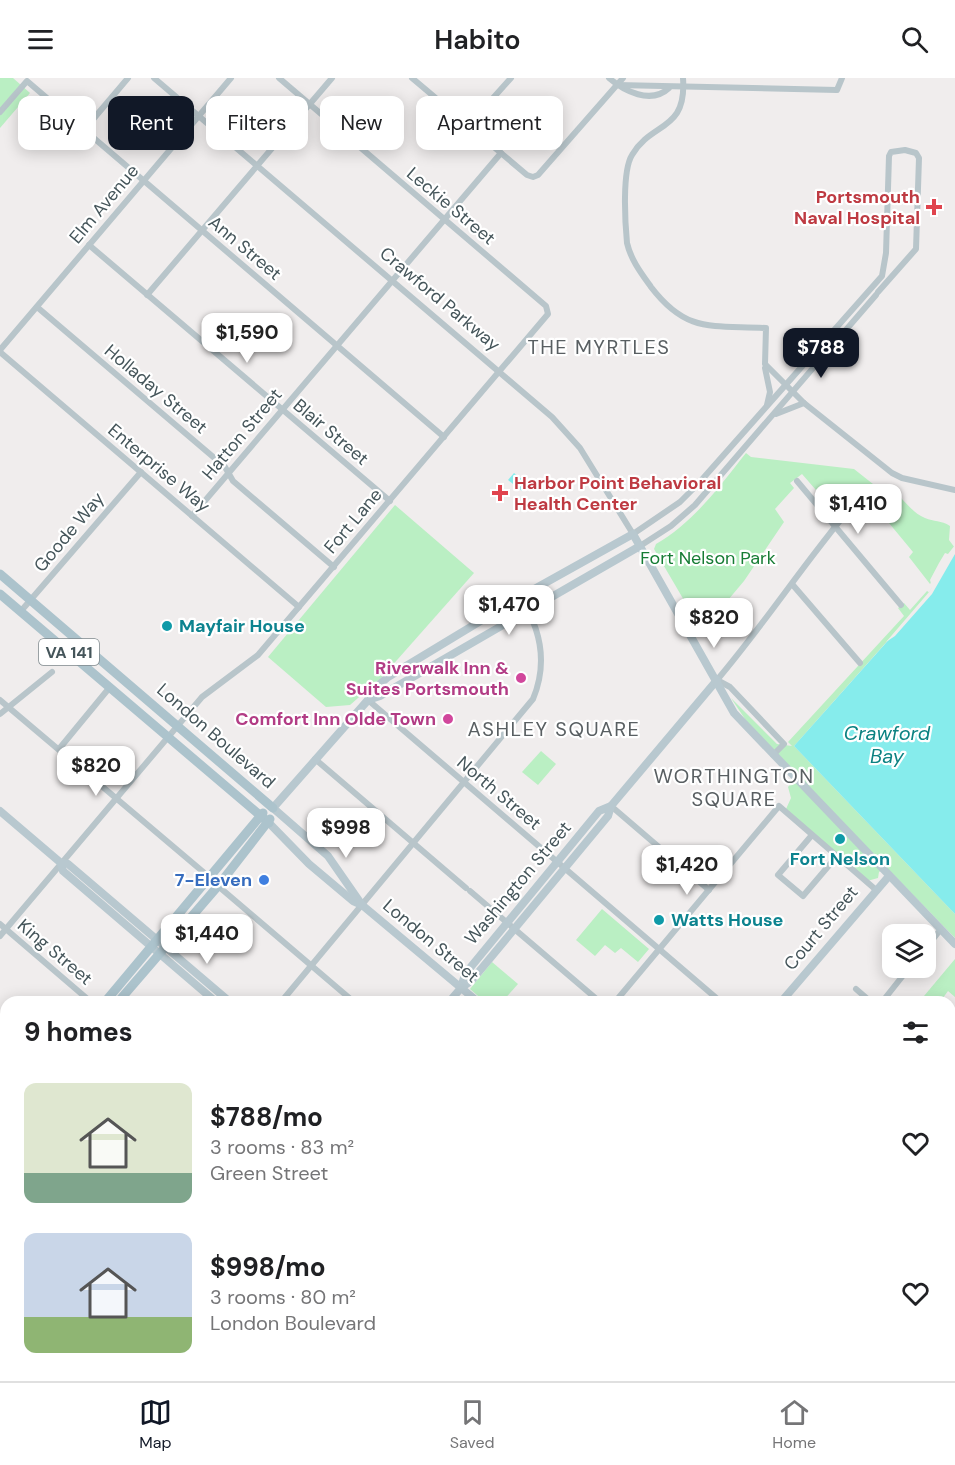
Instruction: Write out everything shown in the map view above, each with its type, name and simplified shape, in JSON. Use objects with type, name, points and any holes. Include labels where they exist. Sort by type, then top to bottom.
[{"type":"main road","name":"Crawford Parkway","points":[[633,534],[734,713],[955,944]]},
{"type":"main road","points":[[123,996],[218,886],[269,823],[273,808],[368,700],[374,689],[407,663],[633,534]]},
{"type":"main road","points":[[368,700],[380,696],[640,546]]},
{"type":"main road","name":"London Boulevard","points":[[0,574],[328,856],[362,905]]},
{"type":"main road","name":"London Boulevard","points":[[0,594],[259,814],[320,873],[353,901],[362,905]]},
{"type":"main road","name":"Washington Street","points":[[461,988],[465,974],[556,862],[599,811],[610,806],[717,680]]},
{"type":"main road","name":"Washington Street","points":[[454,996],[472,980],[565,869],[608,816],[610,806]]},
{"type":"main road","points":[[110,996],[259,814],[273,808]]},
{"type":"main road","points":[[0,811],[61,863],[63,871],[154,942],[210,996]]},
{"type":"main road","name":"Court Street","points":[[785,996],[875,889],[889,876]]},
{"type":"main road","name":"London Street","points":[[362,905],[471,996]]},
{"type":"main road","points":[[163,950],[222,996]]},
{"type":"street","points":[[96,116],[128,78]]},
{"type":"street","name":"Crawford Parkway","points":[[154,78],[552,417],[580,448],[633,534]]},
{"type":"street","name":"Elm Avenue","points":[[0,351],[231,78]]},
{"type":"street","name":"Leckie Street","points":[[279,78],[546,306],[548,311]]},
{"type":"street","points":[[147,295],[332,78]]},
{"type":"street","points":[[412,78],[433,96]]},
{"type":"street","points":[[495,96],[511,78]]},
{"type":"street","points":[[609,78],[626,92],[650,95],[663,93],[669,88],[837,90],[842,78]]},
{"type":"street","points":[[497,150],[527,176],[538,175],[623,78]]},
{"type":"street","points":[[682,78],[683,98],[675,116],[638,147],[631,157],[627,175],[626,229],[629,253],[665,304],[682,318],[706,325],[766,328],[765,364],[770,392],[766,408]]},
{"type":"street","name":"Ann Street","points":[[0,112],[27,81],[44,96]]},
{"type":"street","name":"Ann Street","points":[[96,140],[444,437]]},
{"type":"street","points":[[633,534],[680,502],[882,276],[886,254],[889,156],[891,152],[905,150],[916,153],[919,158],[916,249],[684,516],[640,546]]},
{"type":"street","name":"Hatton Street","points":[[192,516],[501,153]]},
{"type":"street","name":"Blair Street","points":[[89,245],[390,501]]},
{"type":"street","name":"Holladay Street","points":[[37,307],[225,467],[233,481],[334,567]]},
{"type":"street","name":"Fort Lane","points":[[0,936],[3,927],[61,863],[177,724],[202,697],[258,656],[500,371],[548,311]]},
{"type":"street","name":"Enterprise Way","points":[[0,351],[299,607]]},
{"type":"street","points":[[765,364],[804,403],[897,476],[955,490]]},
{"type":"street","points":[[772,415],[804,403]]},
{"type":"street","name":"Goode Way","points":[[21,611],[141,472]]},
{"type":"street","points":[[797,481],[901,605]]},
{"type":"street","name":"Washington Street","points":[[717,680],[775,609],[810,556],[858,499]]},
{"type":"street","points":[[792,584],[860,663]]},
{"type":"street","points":[[286,996],[529,705],[539,684],[542,653],[528,610],[520,597]]},
{"type":"street","points":[[0,714],[7,706],[52,672]]},
{"type":"street","points":[[717,680],[730,687],[784,744],[773,755]]},
{"type":"street","points":[[58,749],[110,687]]},
{"type":"street","points":[[0,700],[208,876]]},
{"type":"street","name":"North Street","points":[[368,700],[714,996]]},
{"type":"street","points":[[315,759],[593,996]]},
{"type":"street","points":[[610,806],[709,890]]},
{"type":"street","points":[[620,996],[779,806],[875,889]]},
{"type":"street","points":[[812,835],[778,875],[803,896],[837,856]]},
{"type":"street","points":[[218,886],[347,996]]},
{"type":"street","name":"King Street","points":[[3,927],[84,996]]},
{"type":"street","points":[[936,934],[940,929]]},
{"type":"street","points":[[887,996],[901,978]]},
{"type":"street","points":[[856,989],[864,996]]},
{"type":"green space","points":[[0,78],[13,78],[30,93],[27,96],[18,96],[18,107],[0,128]]},
{"type":"green space","name":"Fort Nelson Park","points":[[746,453],[751,457],[854,469],[897,503],[901,498],[921,516],[950,526],[949,540],[955,548],[930,584],[909,557],[913,552],[884,517],[865,502],[868,497],[858,488],[836,513],[802,474],[790,483],[794,488],[775,509],[784,522],[744,581],[702,631],[654,549],[656,544],[694,515]]},
{"type":"green space","points":[[395,505],[474,573],[382,677],[350,705],[326,707],[268,657]]},
{"type":"green space","points":[[927,591],[930,593],[794,746],[955,914],[955,938],[886,867],[879,872],[878,878],[867,881],[786,809],[791,798],[788,787],[798,775],[749,725],[731,698],[777,744],[792,746],[788,742],[904,616],[898,608],[904,603],[910,610]]},
{"type":"green space","points":[[541,751],[556,764],[538,785],[522,772]]},
{"type":"green space","points":[[602,909],[649,949],[638,962],[621,948],[615,953],[605,945],[595,956],[576,940]]},
{"type":"green space","points":[[955,959],[955,996],[948,991],[944,996],[924,996]]},
{"type":"green space","points":[[492,962],[518,984],[507,996],[478,996],[470,989]]},
{"type":"water","points":[[514,473],[528,484],[522,491],[508,480]]},
{"type":"water","name":"Crawford Bay","points":[[955,548],[955,914],[794,746],[926,598]]},
{"type":"pier","points":[[955,545],[955,554],[932,594],[895,636],[886,642],[929,592],[932,587],[930,580],[939,563],[945,553],[948,554]]},
{"type":"place","name":"Portsmouth Naval Hospital","points":[[934,207]]},
{"type":"place","name":"Harbor Point Behavioral Health Center","points":[[500,493]]},
{"type":"place","name":"Mayfair House","points":[[167,626]]},
{"type":"place","name":"Riverwalk Inn & Suites Portsmouth","points":[[521,678]]},
{"type":"place","name":"Comfort Inn Olde Town","points":[[448,719]]},
{"type":"place","name":"Fort Nelson","points":[[840,839]]},
{"type":"place","name":"7-Eleven","points":[[264,880]]},
{"type":"place","name":"Watts House","points":[[659,920]]},
{"type":"district","name":"THE MYRTLES","points":[[599,347]]},
{"type":"district","name":"ASHLEY SQUARE","points":[[554,729]]},
{"type":"district","name":"WORTHINGTON SQUARE","points":[[734,788]]}]
